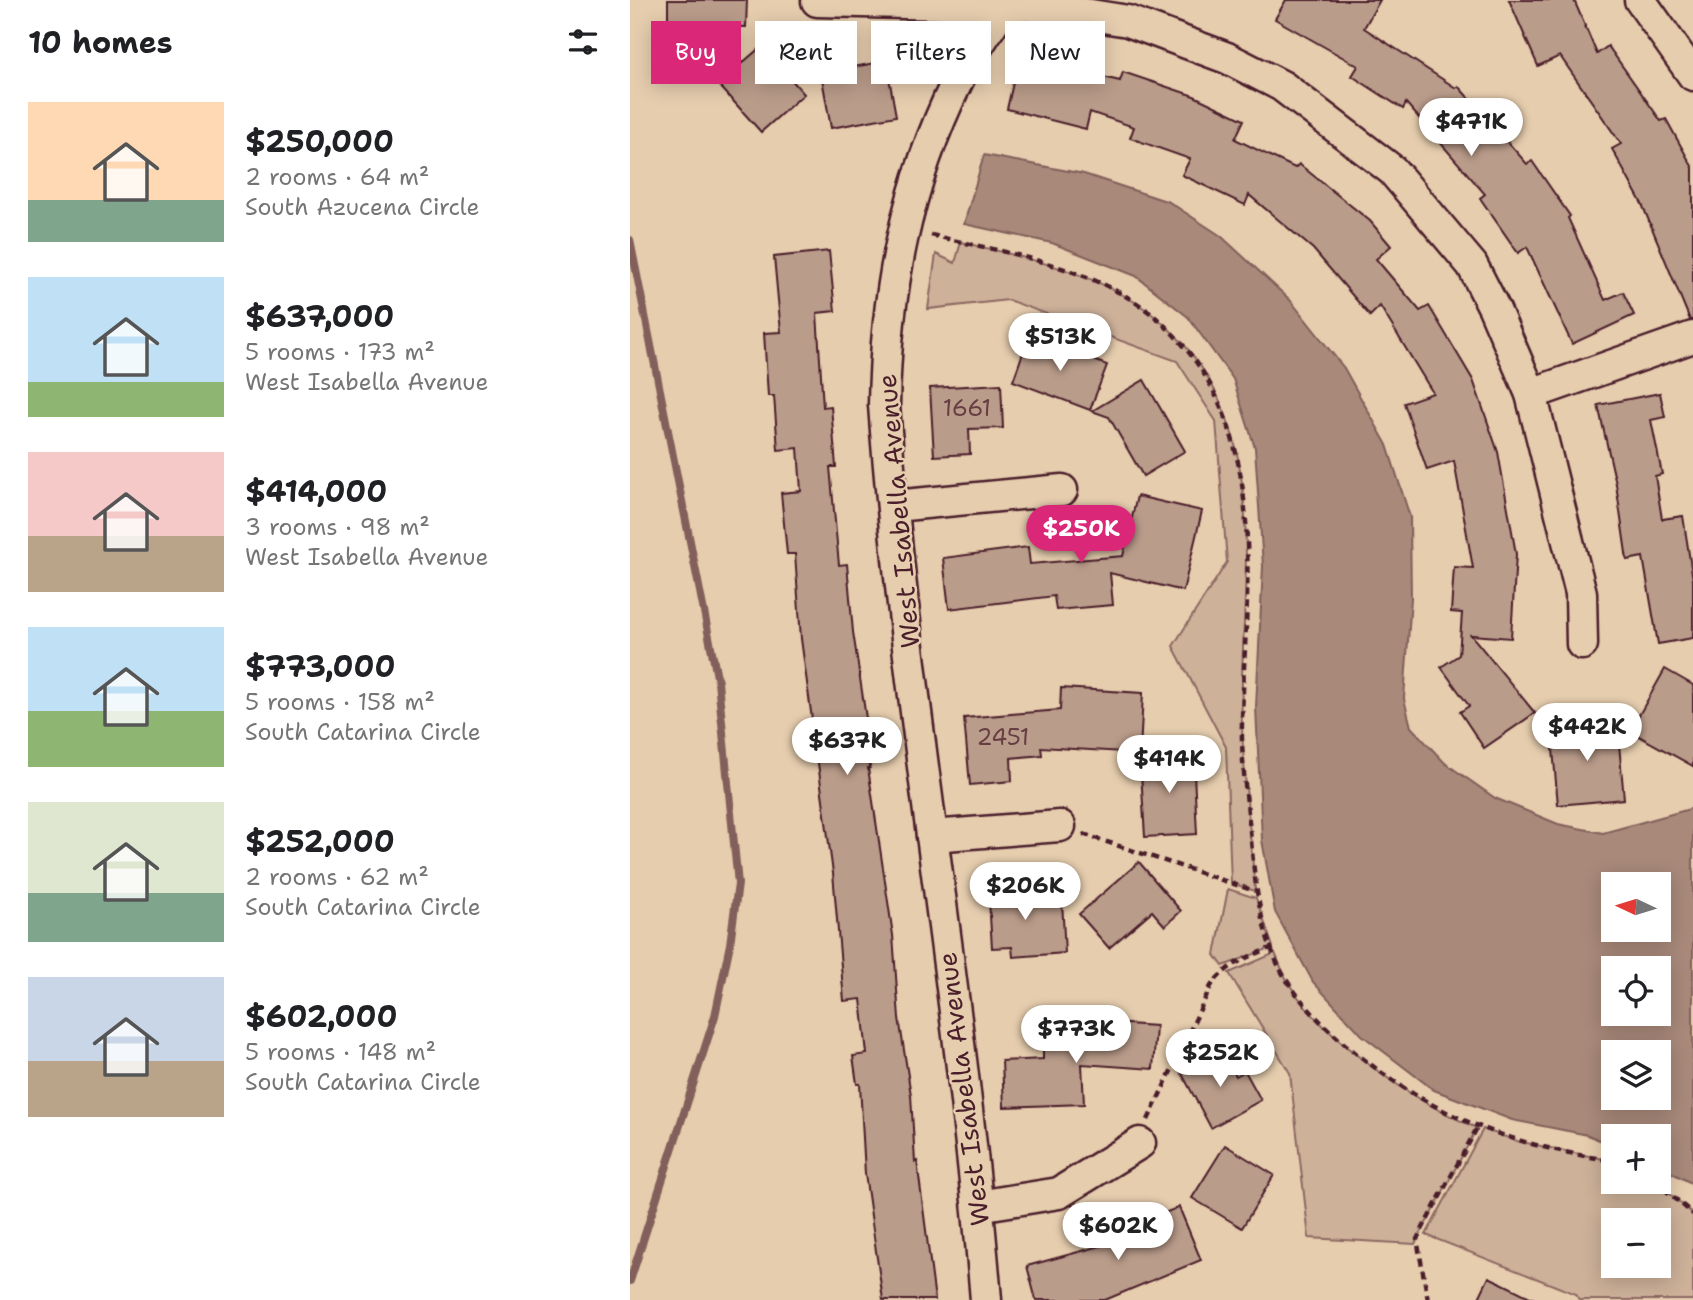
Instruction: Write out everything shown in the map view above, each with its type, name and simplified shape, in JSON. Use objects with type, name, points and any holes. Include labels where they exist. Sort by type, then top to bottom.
[{"type":"street","points":[[1640,0],[1693,75]]},
{"type":"street","points":[[817,1],[1006,3],[1073,10],[1128,21],[1227,58],[1282,86],[1392,170],[1472,265],[1494,308],[1531,394],[1581,593],[1582,644]]},
{"type":"street","name":"West Isabella Avenue","points":[[986,1300],[978,1206],[932,836],[884,405],[885,345],[893,275],[904,226],[934,133],[958,79],[1006,3]]},
{"type":"street","points":[[1531,394],[1693,337]]},
{"type":"street","points":[[894,506],[1062,490]]},
{"type":"street","points":[[932,836],[1060,826]]},
{"type":"street","points":[[978,1206],[1059,1193],[1140,1143]]},
{"type":"path","points":[[904,226],[1044,263],[1089,279],[1152,314],[1177,338],[1209,380],[1224,410],[1240,459],[1247,517],[1242,726],[1255,891],[1273,947],[1289,984],[1333,1035],[1394,1083],[1435,1108],[1477,1128],[1517,1141],[1601,1158]]},
{"type":"path","points":[[1060,826],[1255,891]]},
{"type":"path","points":[[1140,1143],[1153,1106],[1211,986],[1232,963],[1273,947]]},
{"type":"path","points":[[1428,1300],[1417,1239],[1477,1128]]},
{"type":"path","points":[[1670,1194],[1693,1214]]},
{"type":"shaded area","points":[[984,155],[1084,174],[1169,202],[1221,236],[1290,300],[1344,368],[1387,445],[1410,517],[1411,598],[1404,699],[1411,727],[1445,763],[1495,798],[1558,824],[1603,833],[1693,808],[1693,1184],[1671,1172],[1671,1124],[1601,1124],[1601,1141],[1588,1135],[1512,1120],[1434,1090],[1362,1035],[1313,982],[1275,912],[1262,840],[1256,707],[1263,566],[1255,448],[1233,379],[1188,317],[1136,276],[1052,243],[964,224]]},
{"type":"shaded area","points":[[961,242],[1061,268],[1132,300],[1153,315],[1194,357],[1221,403],[1237,453],[1244,506],[1246,561],[1242,727],[1255,891],[1231,883],[1226,747],[1173,646],[1227,562],[1216,421],[1177,361],[1008,300],[928,309],[936,254],[955,263]]},
{"type":"shaded area","points":[[1228,889],[1256,898],[1273,947],[1223,966],[1215,955]]},
{"type":"shaded area","points":[[1275,953],[1288,982],[1303,1003],[1346,1046],[1372,1067],[1427,1103],[1477,1128],[1415,1244],[1309,1238],[1290,1073],[1229,973]]},
{"type":"shaded area","points":[[1483,1129],[1517,1141],[1601,1158],[1601,1194],[1670,1194],[1693,1214],[1693,1300],[1579,1300],[1576,1294],[1426,1235]]},
{"type":"building","points":[[668,0],[747,0],[746,27],[741,27],[741,21],[668,21]]},
{"type":"building","points":[[1286,0],[1380,0],[1364,28],[1456,88],[1458,86],[1527,164],[1532,161],[1570,216],[1568,218],[1605,300],[1623,292],[1634,315],[1572,344],[1527,247],[1518,253],[1480,198],[1485,194],[1406,103],[1403,109],[1352,76],[1358,66],[1275,19]]},
{"type":"building","points":[[1509,0],[1574,0],[1597,54],[1608,46],[1661,121],[1666,119],[1693,168],[1693,320],[1690,320],[1642,204],[1612,149],[1621,144],[1560,56],[1538,66]]},
{"type":"building","points":[[755,52],[755,84],[795,84],[804,94],[761,132],[718,84],[741,84],[741,64]]},
{"type":"building","points":[[871,64],[871,84],[890,84],[896,116],[831,128],[823,84],[857,84],[857,66]]},
{"type":"building","points":[[1123,72],[1194,96],[1244,120],[1235,139],[1295,168],[1299,164],[1370,221],[1391,246],[1376,259],[1420,311],[1429,306],[1473,380],[1498,452],[1516,554],[1511,638],[1471,635],[1535,713],[1484,748],[1460,712],[1469,706],[1441,667],[1459,655],[1462,613],[1451,612],[1454,567],[1473,568],[1454,461],[1427,470],[1404,403],[1433,393],[1380,306],[1370,316],[1313,249],[1249,195],[1245,205],[1182,175],[1190,159],[1130,138],[1134,127],[1090,112],[1086,129],[1007,109],[1013,84],[1105,84],[1105,77],[1120,81]]},
{"type":"building","points":[[829,251],[835,311],[817,313],[823,407],[831,406],[836,467],[830,467],[839,565],[847,564],[853,632],[866,718],[868,768],[893,935],[899,1018],[911,1095],[915,1162],[917,1161],[935,1300],[883,1300],[865,1174],[860,1084],[857,1084],[853,1056],[867,1054],[861,999],[844,1001],[833,873],[801,639],[795,554],[787,554],[781,493],[801,491],[798,448],[778,450],[774,396],[768,396],[764,333],[781,332],[774,257]]},
{"type":"building","points":[[1029,336],[1107,365],[1090,410],[1013,381]]},
{"type":"building","points":[[1144,380],[1185,451],[1143,476],[1109,417],[1092,411]]},
{"type":"building","points":[[1001,384],[1003,428],[969,429],[970,454],[934,456],[930,388]]},
{"type":"building","points":[[1660,393],[1665,417],[1651,420],[1662,474],[1655,476],[1662,519],[1683,516],[1693,580],[1693,638],[1658,644],[1643,557],[1627,560],[1616,484],[1598,405]]},
{"type":"building","points":[[1137,496],[1202,511],[1183,591],[1110,573],[1113,605],[1056,610],[1054,596],[949,609],[943,558],[1028,547],[1030,564],[1123,556]]},
{"type":"building","points":[[1665,669],[1693,685],[1693,766],[1630,731]]},
{"type":"building","points":[[1061,688],[1143,693],[1140,753],[1041,747],[1042,755],[1011,758],[1012,781],[970,785],[964,718],[1060,710]]},
{"type":"building","points":[[1617,722],[1624,799],[1558,805],[1551,727]]},
{"type":"building","points":[[1193,753],[1197,834],[1145,837],[1140,756]]},
{"type":"building","points":[[1139,862],[1181,911],[1165,926],[1152,911],[1109,948],[1079,914]]},
{"type":"building","points":[[1022,882],[1023,904],[1062,901],[1065,953],[1013,957],[1012,947],[992,948],[988,884]]},
{"type":"building","points":[[1097,1022],[1156,1026],[1153,1069],[1082,1064],[1084,1104],[1004,1107],[1002,1061],[1043,1059],[1043,1040],[1096,1038]]},
{"type":"building","points":[[1222,1050],[1236,1076],[1245,1071],[1261,1100],[1211,1128],[1181,1072]]},
{"type":"building","points":[[1225,1145],[1274,1175],[1242,1228],[1192,1198]]},
{"type":"building","points":[[1179,1207],[1201,1260],[1105,1300],[1036,1300],[1027,1266],[1126,1239],[1123,1230]]},
{"type":"building","points":[[1489,1277],[1536,1300],[1478,1300]]},
{"type":"waterway","points":[[630,240],[718,682],[738,884],[730,944],[715,1016],[630,1281]]}]
